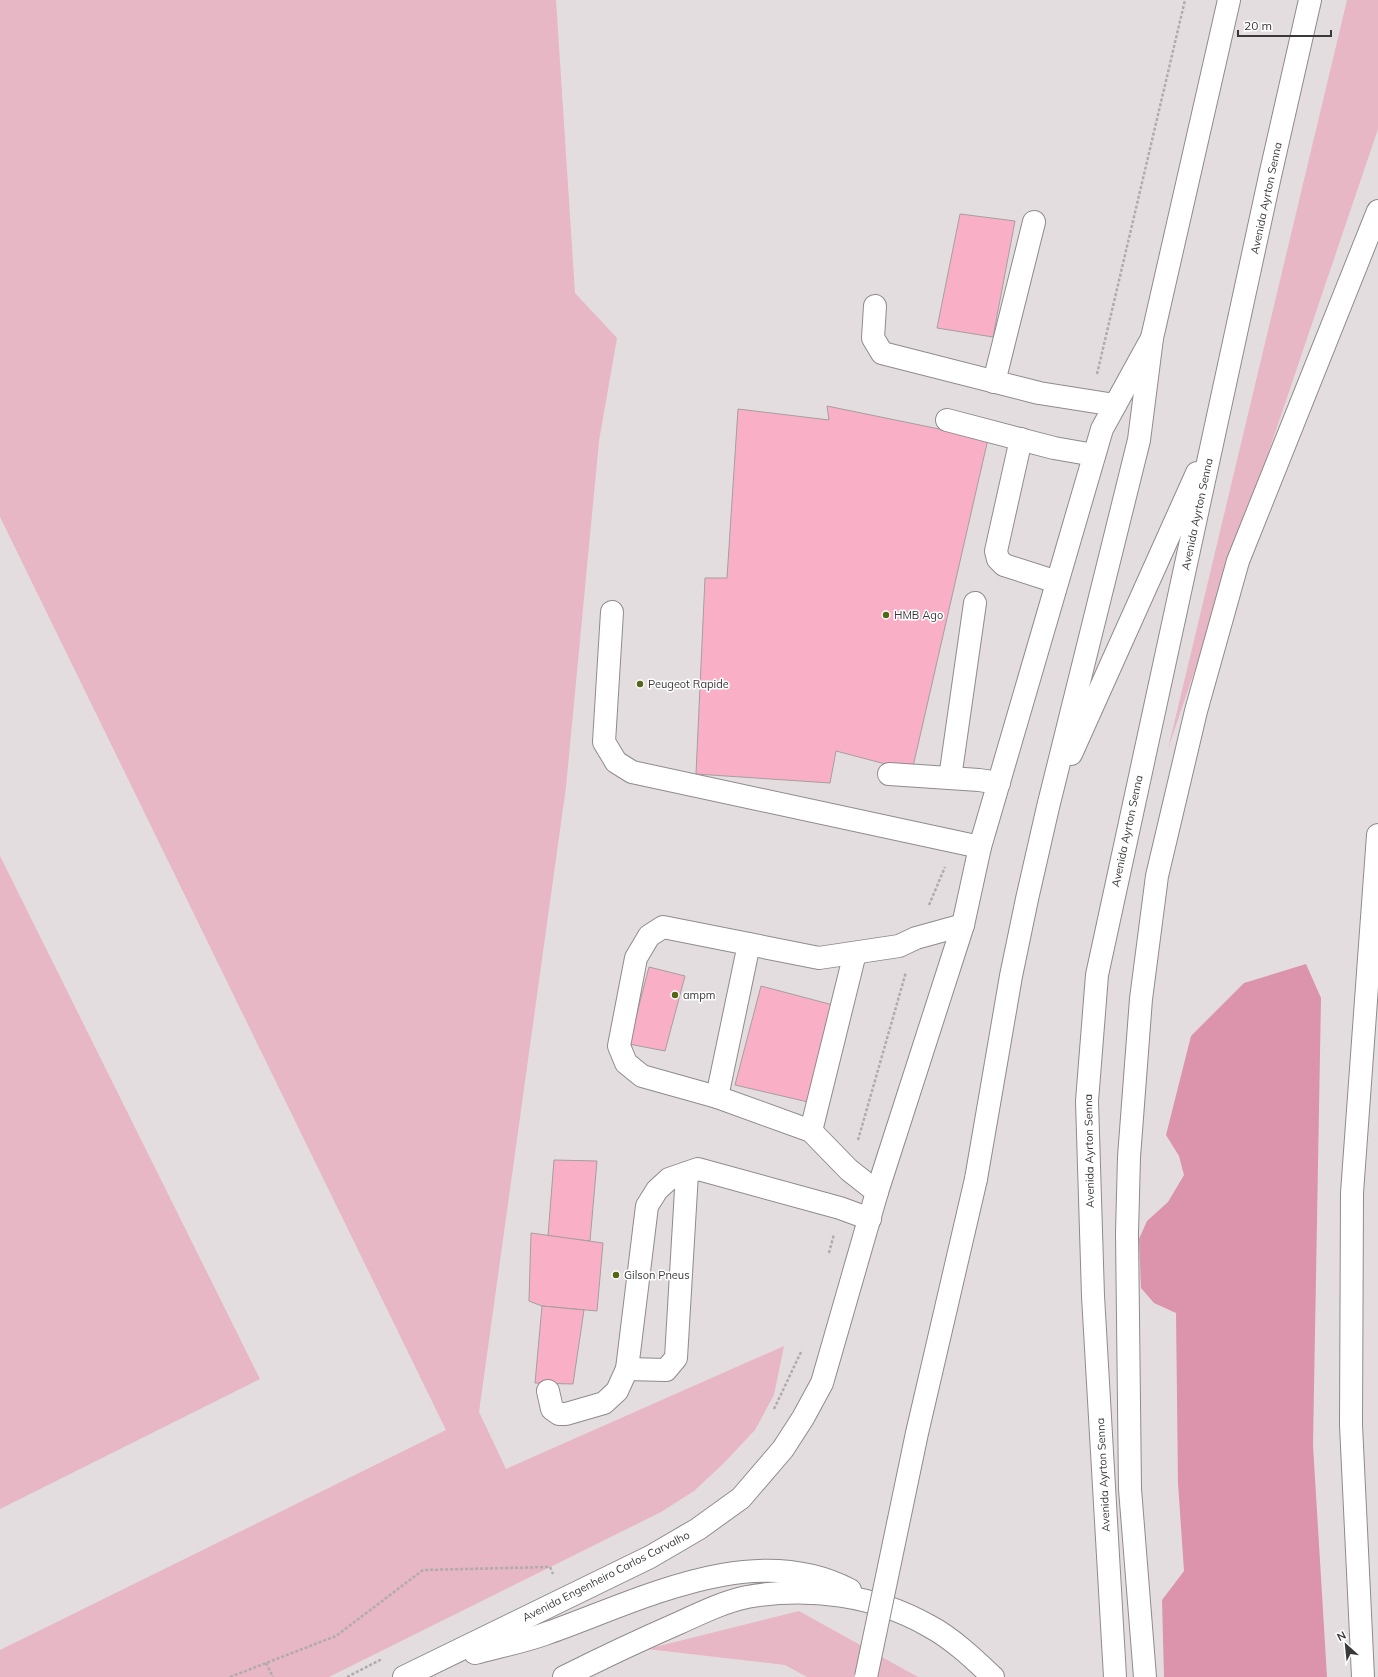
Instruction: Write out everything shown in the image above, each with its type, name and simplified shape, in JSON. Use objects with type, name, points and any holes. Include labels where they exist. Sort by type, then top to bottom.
[{"type":"main road","points":[[866,1677],[916,1441],[976,1179],[1011,976],[1048,807],[1139,440],[1152,338],[1229,0]]},
{"type":"main road","name":"Avenida Ayrton Senna","points":[[1115,1677],[1103,1493],[1093,1296],[1087,1101],[1097,975],[1270,176],[1310,0]]},
{"type":"main road","points":[[1145,1677],[1130,1489],[1126,1233],[1129,1157],[1141,999],[1157,876],[1196,711],[1238,561],[1378,211]]},
{"type":"main road","points":[[994,382],[1034,222]]},
{"type":"main road","points":[[875,306],[873,338],[882,354],[1040,393],[1115,405]]},
{"type":"main road","points":[[548,1391],[552,1409],[559,1414],[566,1414],[604,1403],[617,1391],[627,1369],[647,1206],[657,1190],[668,1179],[698,1169],[840,1208],[870,1219],[877,1192],[963,925],[980,847],[1102,429],[1152,338]]},
{"type":"main road","points":[[947,420],[1021,439],[1094,455]]},
{"type":"main road","points":[[1048,807],[1216,429]]},
{"type":"main road","points":[[1021,439],[996,551],[998,559],[1004,565],[1057,582]]},
{"type":"main road","points":[[950,778],[975,602]]},
{"type":"main road","points":[[612,612],[604,742],[616,762],[632,772],[980,847]]},
{"type":"main road","points":[[889,774],[999,783]]},
{"type":"main road","points":[[1363,1677],[1351,1425],[1352,1193],[1378,836]]},
{"type":"main road","points":[[877,1192],[849,1170],[811,1131],[716,1098],[642,1076],[626,1064],[619,1046],[636,958],[649,936],[663,927],[819,958],[899,946],[916,938],[963,925]]},
{"type":"main road","points":[[716,1098],[749,944]]},
{"type":"main road","points":[[811,1131],[855,953]]},
{"type":"main road","points":[[627,1369],[666,1370],[676,1358],[687,1173]]},
{"type":"main road","name":"Avenida Engenheiro Carlos Carvalho","points":[[404,1677],[650,1557],[698,1529],[741,1498],[783,1449],[803,1418],[822,1383],[870,1219]]},
{"type":"main road","points":[[425,1667],[543,1635],[648,1596],[710,1577],[762,1570],[795,1572],[830,1581],[873,1602],[900,1611],[931,1626],[977,1662],[993,1677]]},
{"type":"main road","points":[[564,1677],[639,1640],[712,1608],[746,1598],[784,1593],[836,1595],[873,1602]]},
{"type":"path","points":[[230,1677],[336,1636],[423,1570],[550,1567],[562,1600]]},
{"type":"path","points":[[266,1663],[273,1677]]},
{"type":"shaded area","points":[[0,0],[556,0],[575,293],[617,338],[599,441],[566,787],[479,1412],[506,1469],[784,1346],[774,1395],[755,1430],[724,1463],[694,1491],[661,1512],[329,1677],[0,1677],[0,1650],[446,1430],[0,517]]},
{"type":"shaded area","points":[[1347,0],[1378,0],[1378,129],[1168,749]]},
{"type":"shaded area","points":[[0,856],[260,1379],[0,1509]]},
{"type":"shaded area","points":[[1306,964],[1321,998],[1313,1445],[1327,1677],[1164,1677],[1162,1600],[1184,1571],[1178,1483],[1176,1313],[1154,1303],[1141,1288],[1139,1239],[1147,1221],[1168,1202],[1184,1175],[1179,1156],[1166,1135],[1191,1036],[1244,983]]},
{"type":"shaded area","points":[[799,1611],[918,1677],[807,1677],[785,1665],[647,1649]]},
{"type":"building","points":[[960,214],[1015,221],[993,337],[937,328]]},
{"type":"building","points":[[827,406],[988,439],[912,771],[836,751],[830,783],[696,774],[705,578],[727,578],[738,409],[829,420]]},
{"type":"building","points":[[649,967],[685,976],[665,1051],[629,1044]]},
{"type":"building","points":[[761,986],[833,1005],[808,1102],[735,1085]]},
{"type":"building","points":[[554,1160],[597,1161],[590,1241],[548,1236]]},
{"type":"building","points":[[531,1233],[603,1243],[597,1311],[542,1306],[529,1301]]},
{"type":"building","points":[[542,1306],[584,1310],[573,1384],[535,1383]]},
{"type":"place","name":"HMB Ago","points":[[886,615]]},
{"type":"place","name":"Peugeot Rapide","points":[[640,684]]},
{"type":"place","name":"ampm","points":[[675,995]]},
{"type":"place","name":"Gilson Pneus","points":[[616,1275]]}]
